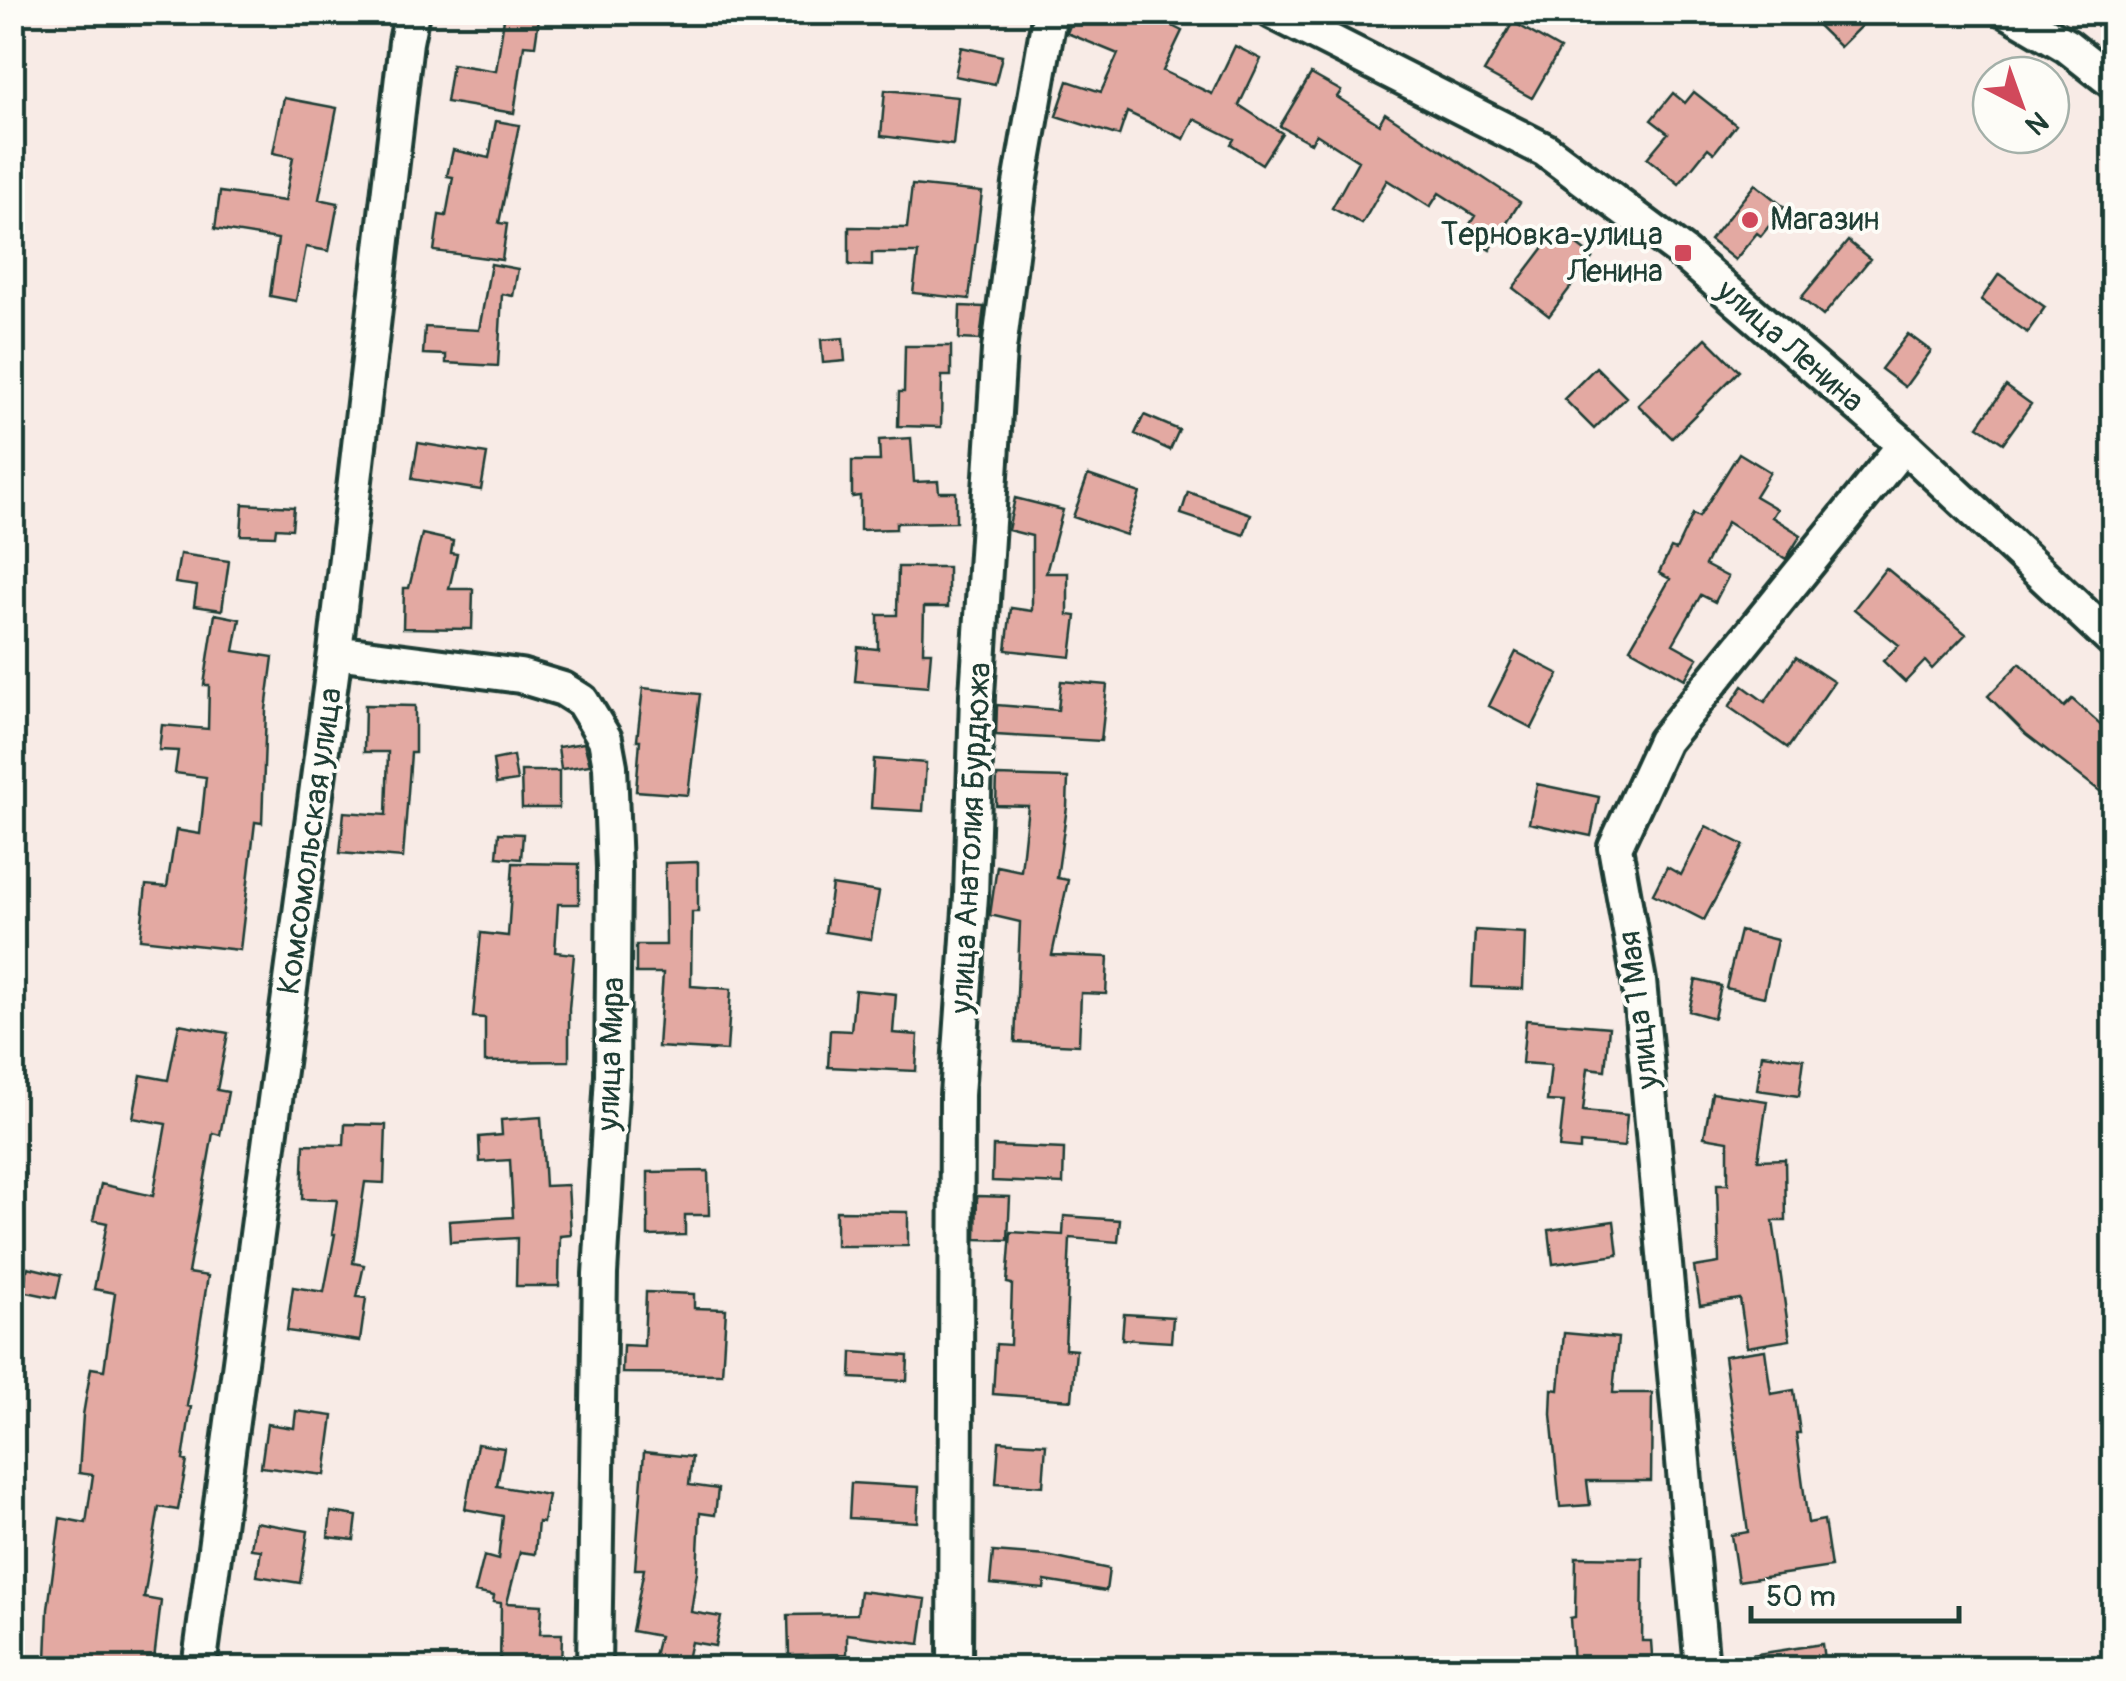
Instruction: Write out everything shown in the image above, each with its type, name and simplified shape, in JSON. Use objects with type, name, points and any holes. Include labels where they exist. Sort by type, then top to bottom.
[{"type":"street","name":"Комсомольская улица","points":[[199,1668],[336,652],[412,12]]},
{"type":"street","name":"улица Анатолия Бурдюжа","points":[[955,1668],[957,1096],[972,896],[978,676],[999,350],[1020,184],[1050,12]]},
{"type":"street","name":"улица Ленина","points":[[1273,12],[1545,150],[1683,253],[1904,445],[2114,642]]},
{"type":"street","points":[[2009,12],[2067,46],[2114,83]]},
{"type":"street","name":"улица 1 Мая","points":[[1702,1668],[1639,982],[1616,847],[1664,741],[1904,445]]},
{"type":"street","name":"улица Мира","points":[[336,652],[520,676],[562,689],[582,701],[605,739],[610,766],[614,868],[612,1076],[600,1274],[594,1668]]},
{"type":"building","points":[[505,12],[539,18],[535,46],[524,45],[514,113],[446,102],[452,64],[496,71]]},
{"type":"building","points":[[1075,12],[1170,12],[1166,23],[1182,31],[1163,71],[1212,94],[1235,46],[1261,59],[1239,105],[1282,133],[1262,164],[1231,144],[1234,139],[1194,119],[1184,139],[1127,112],[1119,136],[1056,116],[1068,81],[1101,92],[1118,54],[1067,33]]},
{"type":"building","points":[[1804,12],[1875,12],[1840,47]]},
{"type":"building","points":[[1513,22],[1560,49],[1532,98],[1484,72]]},
{"type":"building","points":[[961,47],[1002,56],[995,84],[955,76]]},
{"type":"building","points":[[1311,74],[1341,91],[1337,97],[1379,124],[1385,113],[1520,202],[1490,250],[1464,234],[1475,216],[1439,193],[1430,207],[1387,180],[1362,224],[1332,208],[1358,161],[1316,134],[1311,143],[1280,126]]},
{"type":"building","points":[[885,90],[958,97],[953,145],[881,136]]},
{"type":"building","points":[[1694,92],[1736,125],[1714,153],[1708,148],[1679,184],[1647,158],[1668,133],[1651,120],[1673,93],[1685,103]]},
{"type":"building","points":[[284,98],[337,108],[319,199],[338,203],[329,251],[306,247],[296,301],[270,296],[278,239],[215,229],[220,192],[285,201],[293,157],[273,153]]},
{"type":"building","points":[[496,121],[519,125],[499,223],[507,224],[502,260],[434,251],[439,215],[446,216],[453,177],[447,176],[453,150],[489,158]]},
{"type":"building","name":"Магазин","points":[[1755,184],[1784,207],[1735,260],[1710,240]]},
{"type":"building","points":[[912,185],[982,192],[969,299],[913,293],[918,253],[872,253],[872,266],[849,265],[849,227],[907,228]]},
{"type":"building","points":[[1557,230],[1593,257],[1549,316],[1513,288]]},
{"type":"building","points":[[1848,241],[1870,259],[1823,316],[1801,298]]},
{"type":"building","points":[[491,264],[518,269],[513,296],[502,294],[498,366],[446,363],[446,355],[423,354],[425,327],[479,330]]},
{"type":"building","points":[[1999,274],[2045,307],[2027,333],[1981,300]]},
{"type":"building","points":[[960,306],[984,307],[980,340],[959,339]]},
{"type":"building","points":[[1908,334],[1931,351],[1905,387],[1881,369]]},
{"type":"building","points":[[843,338],[845,361],[823,363],[821,340]]},
{"type":"building","points":[[1706,338],[1739,371],[1672,438],[1638,405]]},
{"type":"building","points":[[905,346],[951,346],[951,376],[942,376],[941,427],[898,426],[899,392],[904,392]]},
{"type":"building","points":[[1596,367],[1626,397],[1594,429],[1564,399]]},
{"type":"building","points":[[2006,386],[2031,404],[2003,443],[1978,426]]},
{"type":"building","points":[[1144,415],[1179,430],[1170,450],[1135,434]]},
{"type":"building","points":[[911,438],[914,482],[938,481],[939,492],[956,492],[956,522],[896,523],[896,529],[860,530],[860,496],[852,497],[852,461],[880,461],[879,440]]},
{"type":"building","points":[[418,443],[487,454],[481,490],[412,479]]},
{"type":"building","points":[[1739,453],[1770,472],[1755,496],[1777,509],[1772,517],[1801,535],[1786,559],[1727,522],[1705,565],[1728,577],[1715,602],[1701,595],[1673,644],[1698,658],[1685,679],[1630,648],[1670,579],[1659,573],[1671,548],[1676,550],[1693,514],[1699,517]]},
{"type":"building","points":[[1088,475],[1140,493],[1126,535],[1073,517]]},
{"type":"building","points":[[1188,492],[1251,514],[1244,535],[1181,514]]},
{"type":"building","points":[[1015,498],[1063,510],[1046,573],[1068,573],[1068,615],[1076,616],[1071,657],[1006,650],[1011,608],[1032,611],[1032,536],[1008,530]]},
{"type":"building","points":[[243,504],[294,507],[292,529],[276,528],[275,536],[241,535]]},
{"type":"building","points":[[422,534],[453,541],[451,553],[457,554],[449,589],[473,589],[472,629],[403,628],[404,588],[409,588]]},
{"type":"building","points":[[180,554],[229,561],[222,610],[194,606],[197,586],[175,583]]},
{"type":"building","points":[[898,567],[948,567],[948,607],[924,607],[923,652],[931,652],[928,687],[855,681],[858,647],[878,649],[878,615],[897,615]]},
{"type":"building","points":[[1886,568],[1966,634],[1932,669],[1925,661],[1905,682],[1883,661],[1899,645],[1854,609]]},
{"type":"building","points":[[215,614],[240,619],[234,651],[273,657],[266,710],[262,823],[255,822],[240,950],[140,939],[146,885],[167,887],[176,830],[200,834],[206,777],[175,773],[178,751],[159,750],[162,725],[208,729],[209,685],[204,685]]},
{"type":"building","points":[[1516,652],[1559,674],[1532,728],[1489,706]]},
{"type":"building","points":[[1796,657],[1834,682],[1788,748],[1729,707],[1743,686],[1765,702]]},
{"type":"building","points":[[2020,663],[2064,707],[2072,699],[2114,736],[2114,802],[2026,734],[1988,696]]},
{"type":"building","points":[[1061,681],[1107,685],[1101,741],[996,735],[997,705],[1058,710]]},
{"type":"building","points":[[643,688],[700,694],[688,795],[636,791]]},
{"type":"building","points":[[365,705],[415,706],[415,753],[411,753],[403,858],[340,853],[344,812],[386,815],[388,752],[364,752]]},
{"type":"building","points":[[584,743],[590,765],[561,769],[558,747]]},
{"type":"building","points":[[513,756],[517,781],[496,784],[493,760]]},
{"type":"building","points":[[874,759],[926,763],[923,811],[871,808]]},
{"type":"building","points":[[521,771],[559,771],[559,808],[522,808]]},
{"type":"building","points":[[997,776],[1068,778],[1057,878],[1068,880],[1052,955],[1108,957],[1106,994],[1081,993],[1079,1045],[1015,1042],[1020,922],[990,915],[997,866],[1021,871],[1028,806],[996,805]]},
{"type":"building","points":[[1537,784],[1599,797],[1591,836],[1529,823]]},
{"type":"building","points":[[1706,826],[1744,845],[1704,920],[1653,894],[1667,867],[1681,875]]},
{"type":"building","points":[[499,833],[523,834],[521,859],[497,857]]},
{"type":"building","points":[[698,862],[698,912],[692,912],[691,986],[731,989],[727,1051],[658,1047],[663,973],[636,973],[636,945],[666,945],[665,863]]},
{"type":"building","points":[[513,863],[579,864],[579,904],[558,904],[555,952],[574,954],[569,1061],[485,1062],[485,1018],[473,1017],[481,933],[508,936]]},
{"type":"building","points":[[832,885],[879,892],[871,939],[825,932]]},
{"type":"building","points":[[1475,930],[1525,933],[1523,989],[1472,987]]},
{"type":"building","points":[[1740,931],[1777,940],[1764,997],[1726,988]]},
{"type":"building","points":[[1696,980],[1721,986],[1714,1018],[1689,1011]]},
{"type":"building","points":[[855,990],[896,994],[893,1033],[918,1035],[916,1071],[828,1067],[830,1030],[851,1031]]},
{"type":"building","points":[[1526,1020],[1609,1027],[1605,1070],[1588,1068],[1583,1111],[1627,1115],[1624,1147],[1580,1143],[1580,1150],[1559,1148],[1564,1102],[1547,1101],[1551,1065],[1522,1063]]},
{"type":"building","points":[[179,1024],[228,1033],[217,1090],[228,1092],[220,1135],[213,1133],[188,1273],[208,1276],[187,1406],[191,1407],[183,1460],[187,1461],[178,1510],[159,1507],[144,1598],[161,1601],[153,1668],[84,1668],[85,1661],[46,1660],[48,1609],[60,1518],[86,1523],[93,1475],[79,1473],[83,1415],[91,1368],[104,1370],[115,1293],[94,1289],[107,1223],[93,1220],[101,1184],[153,1196],[166,1124],[133,1118],[141,1075],[168,1080]]},
{"type":"building","points":[[1762,1054],[1804,1059],[1799,1096],[1757,1090]]},
{"type":"building","points":[[1712,1093],[1767,1101],[1758,1160],[1785,1159],[1786,1221],[1773,1221],[1790,1340],[1747,1347],[1740,1299],[1700,1305],[1694,1267],[1719,1263],[1717,1184],[1728,1184],[1728,1141],[1704,1137]]},
{"type":"building","points":[[541,1117],[545,1186],[568,1185],[571,1235],[560,1236],[559,1286],[516,1286],[517,1238],[450,1242],[449,1221],[513,1217],[510,1160],[480,1162],[479,1137],[502,1135],[501,1120]]},
{"type":"building","points":[[345,1124],[386,1125],[384,1183],[365,1182],[353,1263],[364,1265],[357,1297],[366,1298],[360,1341],[287,1331],[293,1287],[324,1292],[335,1234],[337,1200],[302,1199],[304,1144],[344,1145]]},
{"type":"building","points":[[993,1146],[1064,1149],[1063,1184],[992,1181]]},
{"type":"building","points":[[708,1171],[709,1215],[685,1215],[685,1235],[648,1236],[648,1172]]},
{"type":"building","points":[[977,1196],[1010,1197],[1008,1240],[976,1239]]},
{"type":"building","points":[[836,1211],[908,1212],[908,1246],[836,1246]]},
{"type":"building","points":[[1064,1216],[1120,1220],[1118,1242],[1070,1238],[1065,1349],[1076,1350],[1072,1400],[993,1394],[996,1344],[1010,1345],[1012,1284],[1007,1283],[1011,1232],[1063,1235]]},
{"type":"building","points":[[1614,1221],[1618,1255],[1553,1264],[1549,1230]]},
{"type":"building","points":[[28,1267],[61,1275],[56,1298],[22,1291]]},
{"type":"building","points":[[646,1292],[694,1294],[694,1308],[726,1309],[722,1374],[622,1373],[623,1345],[644,1346]]},
{"type":"building","points":[[1124,1314],[1173,1317],[1171,1342],[1122,1339]]},
{"type":"building","points":[[1564,1333],[1618,1338],[1613,1393],[1652,1393],[1651,1481],[1587,1481],[1590,1505],[1560,1507],[1551,1414],[1552,1389],[1559,1390]]},
{"type":"building","points":[[1765,1350],[1771,1394],[1794,1390],[1808,1523],[1824,1520],[1831,1567],[1738,1581],[1731,1535],[1748,1532],[1724,1356]]},
{"type":"building","points":[[852,1352],[908,1356],[907,1381],[851,1378]]},
{"type":"building","points":[[296,1411],[333,1416],[325,1475],[261,1467],[267,1424],[294,1428]]},
{"type":"building","points":[[999,1441],[1046,1444],[1043,1486],[996,1483]]},
{"type":"building","points":[[477,1444],[504,1448],[497,1486],[548,1495],[543,1523],[538,1522],[535,1554],[520,1552],[507,1603],[542,1605],[540,1634],[562,1634],[561,1668],[500,1668],[501,1603],[493,1602],[494,1596],[475,1592],[484,1556],[498,1560],[503,1516],[465,1509]]},
{"type":"building","points":[[644,1452],[692,1457],[689,1485],[718,1489],[715,1515],[700,1513],[691,1612],[721,1617],[715,1646],[691,1642],[685,1668],[651,1668],[659,1636],[632,1631],[644,1569],[635,1569]]},
{"type":"building","points":[[851,1483],[919,1487],[917,1522],[849,1518]]},
{"type":"building","points":[[331,1512],[357,1516],[354,1540],[328,1537]]},
{"type":"building","points":[[255,1522],[308,1531],[300,1583],[257,1576],[261,1550],[251,1549]]},
{"type":"building","points":[[993,1552],[1047,1556],[1109,1569],[1106,1591],[1045,1581],[1044,1589],[990,1584]]},
{"type":"building","points":[[1576,1557],[1643,1558],[1642,1641],[1651,1641],[1653,1668],[1596,1668],[1595,1662],[1573,1664],[1570,1618],[1575,1617]]},
{"type":"building","points":[[860,1591],[926,1599],[920,1644],[847,1634],[847,1654],[789,1655],[788,1615],[857,1614]]},
{"type":"building","points":[[1822,1644],[1825,1668],[1745,1668],[1744,1656]]},
{"type":"place","name":"Магазин","points":[[1750,220]]},
{"type":"place","name":"Терновка-улица Ленина","points":[[1683,253]]}]
